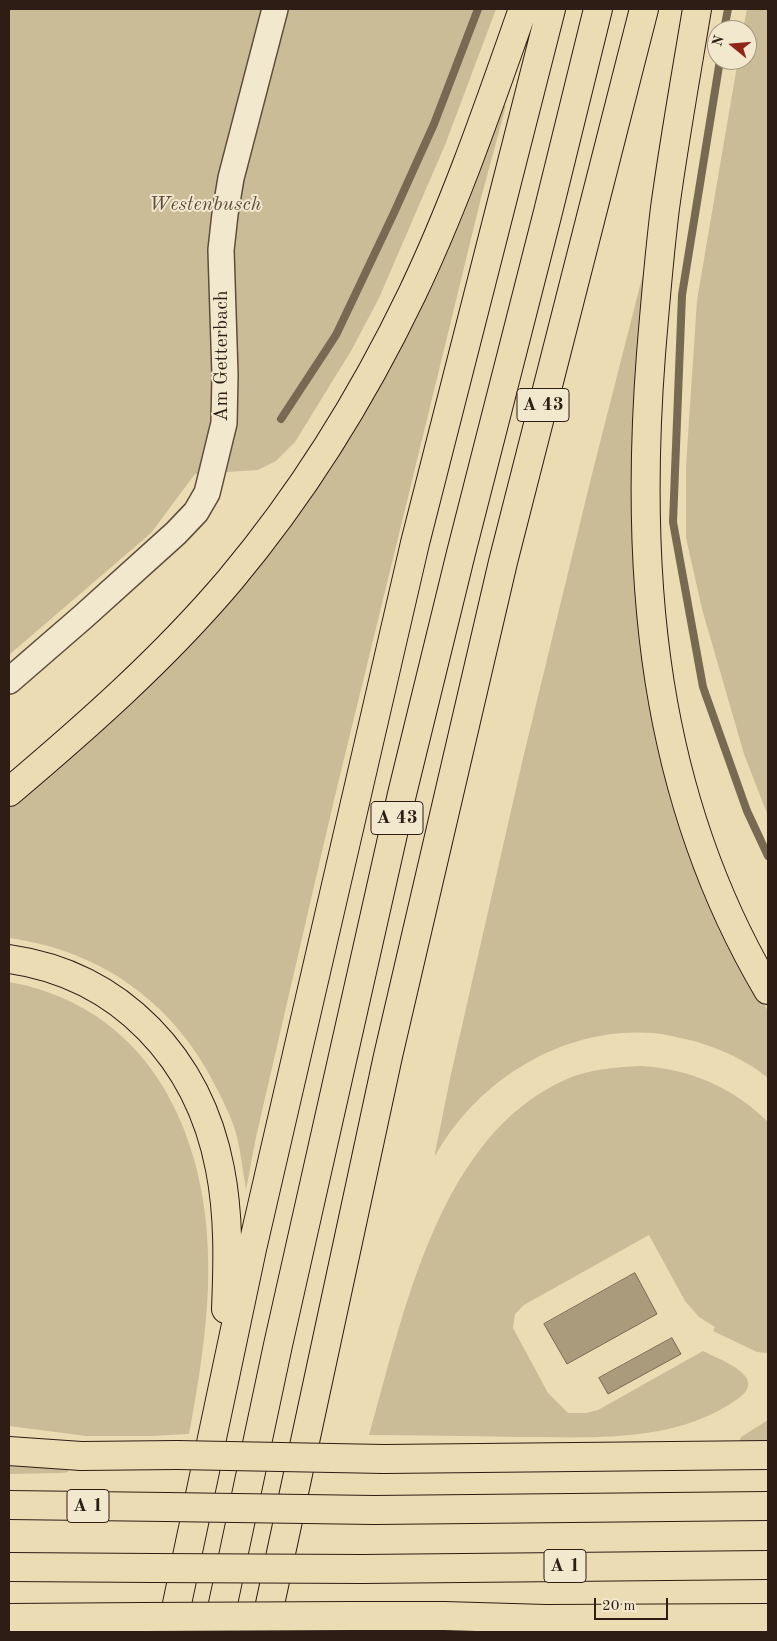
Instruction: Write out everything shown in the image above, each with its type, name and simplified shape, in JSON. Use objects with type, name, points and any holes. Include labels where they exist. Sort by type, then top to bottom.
[{"type":"highway","points":[[9,792],[138,678],[186,628],[263,538],[322,455],[352,407],[392,335],[413,292],[473,148],[523,9]]},
{"type":"highway","points":[[171,1632],[252,1250],[415,543],[551,9]]},
{"type":"highway","name":"A 43","points":[[217,1632],[282,1325],[402,794],[598,9]]},
{"type":"highway","name":"A 43","points":[[264,1632],[388,1056],[503,562],[644,9]]},
{"type":"highway","points":[[697,9],[665,208],[656,285],[647,410],[645,477],[649,601],[670,741],[684,793],[699,841],[724,905],[748,956],[768,990]]},
{"type":"highway","points":[[9,959],[48,967],[93,986],[115,999],[156,1036],[174,1059],[201,1108],[213,1140],[220,1169],[228,1234],[223,1388]]},
{"type":"highway","points":[[9,1451],[81,1456],[178,1455],[384,1458],[768,1455]]},
{"type":"highway","name":"A 1","points":[[9,1505],[374,1510],[768,1506]]},
{"type":"highway","name":"A 1","points":[[9,1567],[362,1569],[768,1565]]},
{"type":"highway","points":[[272,1591],[274,1632]]},
{"type":"highway","points":[[9,1618],[352,1616],[546,1619],[768,1618]]},
{"type":"highway","points":[[444,1616],[535,1632]]},
{"type":"street","name":"Am Getterbach","points":[[9,681],[176,532],[196,512],[207,493],[224,423],[226,374],[221,250],[225,214],[231,178],[275,9]]},
{"type":"green space","name":"Westenbusch","points":[[9,9],[496,9],[445,145],[379,298],[351,351],[295,442],[276,461],[258,470],[195,474],[151,533],[9,655]]},
{"type":"green space","points":[[747,9],[768,9],[768,816],[744,754],[702,609],[686,538],[686,466],[697,300],[736,70],[757,70],[757,20],[745,20]]},
{"type":"green space","points":[[502,106],[506,106],[481,198],[334,800],[256,1137],[246,1190],[237,1137],[218,1091],[201,1060],[159,1008],[133,987],[106,969],[76,955],[43,945],[9,938],[9,807],[59,765],[247,576]]},
{"type":"green space","points":[[644,270],[647,270],[637,362],[631,469],[635,588],[644,663],[757,992],[768,1011],[768,1078],[742,1060],[723,1051],[673,1036],[653,1033],[620,1033],[587,1038],[556,1049],[527,1063],[499,1081],[475,1103],[453,1128],[435,1156],[451,1074],[524,754]]},
{"type":"green space","points":[[9,982],[61,997],[104,1022],[139,1054],[167,1093],[187,1138],[201,1186],[207,1236],[208,1288],[201,1361],[189,1434],[86,1436],[9,1426]]},
{"type":"green space","points":[[641,1066],[677,1071],[710,1082],[740,1099],[768,1122],[768,1353],[757,1352],[713,1331],[715,1327],[699,1317],[685,1301],[649,1235],[524,1305],[515,1314],[513,1328],[548,1393],[568,1413],[586,1413],[598,1410],[703,1351],[738,1369],[748,1382],[747,1390],[739,1398],[714,1413],[688,1424],[661,1431],[632,1435],[574,1437],[369,1435],[413,1284],[433,1233],[457,1184],[487,1141],[523,1105],[567,1079],[594,1071]]},
{"type":"green space","points":[[768,1420],[768,1442],[739,1443],[741,1437]]},
{"type":"green space","points":[[9,1463],[62,1467],[68,1469],[68,1472],[9,1474]]},
{"type":"shaded area","points":[[635,1273],[657,1314],[567,1364],[544,1324]]},
{"type":"shaded area","points":[[672,1338],[681,1354],[608,1394],[599,1378]]},
{"type":"waterway","points":[[281,419],[336,335],[434,124],[478,9]]},
{"type":"waterway","points":[[726,20],[728,9]]},
{"type":"waterway","points":[[718,70],[682,295],[673,522],[703,687],[747,811],[768,856]]}]
